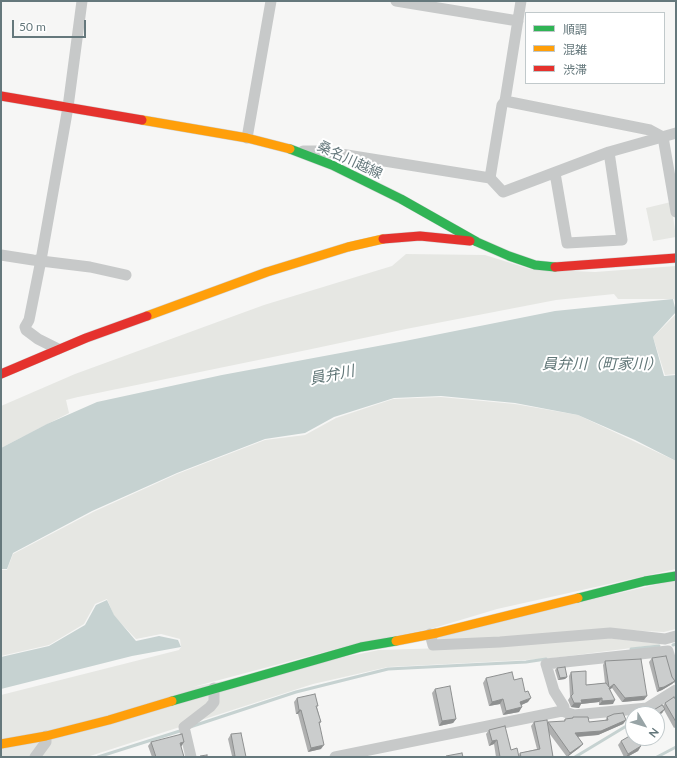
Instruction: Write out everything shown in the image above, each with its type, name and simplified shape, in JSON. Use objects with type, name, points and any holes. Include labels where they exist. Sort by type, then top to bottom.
[{"type":"street","points":[[58,349],[38,339],[26,330],[25,327],[29,320],[41,260],[68,107],[82,1]]},
{"type":"street","points":[[247,138],[271,1]]},
{"type":"street","points":[[396,1],[518,21]]},
{"type":"street","points":[[490,178],[502,105],[505,101],[521,1]]},
{"type":"street","name":"桑名川越線","points":[[1,96],[247,138],[296,151],[332,165],[387,192],[477,242],[509,256],[535,265],[561,267],[676,258]]},
{"type":"street","points":[[505,101],[650,130],[663,136]]},
{"type":"street","points":[[296,151],[322,151],[490,178],[503,192],[609,152],[676,133]]},
{"type":"street","points":[[663,136],[675,198],[676,212]]},
{"type":"street","points":[[555,173],[567,243],[622,240],[609,152]]},
{"type":"street","points":[[1,374],[58,349],[267,272],[348,247],[382,239],[420,236],[477,242]]},
{"type":"street","points":[[1,255],[90,267],[126,275]]},
{"type":"street","points":[[1,744],[46,736],[109,720],[214,688],[361,647],[430,634],[645,581],[676,576]]},
{"type":"street","points":[[430,634],[433,645],[500,642],[610,633],[671,638],[668,651],[676,678]]},
{"type":"street","points":[[562,711],[564,707],[554,691],[546,664],[668,651]]},
{"type":"street","points":[[191,757],[185,730],[214,702],[214,688]]},
{"type":"street","points":[[335,757],[562,711],[574,715],[647,708],[676,690]]},
{"type":"street","points":[[35,757],[46,742],[46,736]]},
{"type":"shaded area","points":[[671,202],[676,237],[653,241],[646,208]]},
{"type":"shaded area","points":[[406,254],[485,255],[530,269],[595,272],[676,266],[676,306],[674,299],[618,299],[614,294],[556,300],[406,329],[78,397],[66,400],[69,413],[1,448],[1,406],[75,374],[264,305],[392,266]]},
{"type":"shaded area","points":[[676,314],[676,374],[665,375],[653,337]]},
{"type":"shaded area","points":[[441,397],[515,404],[578,415],[676,461],[676,569],[497,609],[434,628],[347,646],[193,687],[379,650],[446,648],[597,637],[663,644],[545,659],[388,667],[313,684],[87,757],[1,757],[1,695],[179,650],[181,647],[180,639],[161,634],[136,639],[114,616],[107,599],[95,604],[84,624],[49,645],[1,656],[1,570],[7,570],[13,554],[93,512],[177,474],[265,440],[305,435],[336,418],[393,399]]},
{"type":"shaded area","points":[[676,580],[676,629],[664,632],[607,629],[435,642],[433,636]]},
{"type":"water","name":"員弁川（町家川）","points":[[673,299],[676,312],[653,337],[664,376],[676,375],[676,461],[635,440],[578,415],[515,403],[441,396],[394,398],[334,417],[305,433],[265,439],[177,473],[92,511],[13,553],[7,569],[1,569],[1,448],[47,424],[97,402],[222,375],[555,311]]},
{"type":"water","points":[[107,600],[114,615],[136,641],[159,636],[178,640],[181,647],[132,656],[1,689],[1,657],[49,646],[85,625],[96,605]]},
{"type":"building","points":[[666,656],[672,677],[675,681],[659,688],[652,658]]},
{"type":"building","points":[[641,659],[647,696],[625,698],[614,684],[609,688],[615,700],[602,701],[602,698],[581,700],[582,703],[574,703],[571,696],[573,694],[571,672],[586,671],[586,685],[606,683],[609,687],[605,661]]},
{"type":"building","points":[[565,667],[567,677],[560,678],[557,668]]},
{"type":"building","points":[[512,672],[514,680],[522,678],[525,692],[528,691],[531,698],[520,702],[522,707],[506,711],[503,699],[492,702],[486,678]]},
{"type":"building","points":[[450,686],[456,719],[442,721],[435,689]]},
{"type":"building","points":[[315,694],[324,745],[311,748],[301,710],[299,710],[297,698]]},
{"type":"building","points":[[674,697],[676,700],[676,722],[665,703]]},
{"type":"building","points":[[623,713],[625,720],[601,731],[575,733],[583,744],[570,753],[548,722],[565,721],[565,719],[573,717],[588,717],[589,722],[608,720],[607,717],[614,714]]},
{"type":"building","points":[[547,720],[553,757],[521,757],[520,753],[540,749],[534,722]]},
{"type":"building","points":[[505,726],[511,750],[517,748],[519,757],[500,757],[497,740],[492,741],[489,730]]},
{"type":"building","points":[[241,733],[246,757],[228,757],[235,756],[231,734]]},
{"type":"building","points":[[182,734],[184,742],[180,743],[184,757],[156,757],[151,742]]},
{"type":"building","points":[[625,739],[625,746],[641,746],[628,754],[621,741]]},
{"type":"building","points":[[462,753],[463,757],[446,757],[446,756]]},
{"type":"building","points":[[207,755],[207,757],[200,757],[200,756]]},
{"type":"waterway","points":[[631,649],[659,646]]},
{"type":"waterway","points":[[190,727],[296,692],[388,669],[526,662],[546,659]]},
{"type":"waterway","points":[[575,757],[625,727]]},
{"type":"waterway","points":[[98,757],[183,730]]},
{"type":"waterway","points":[[657,757],[676,747]]},
{"type":"traffic: fast","points":[[290,149],[332,165],[401,199],[477,242],[509,256],[535,265],[555,267]]},
{"type":"traffic: fast","points":[[578,598],[645,581],[676,576]]},
{"type":"traffic: fast","points":[[172,701],[361,647],[396,641]]},
{"type":"traffic: slow","points":[[142,120],[247,138],[290,149]]},
{"type":"traffic: slow","points":[[147,316],[267,272],[348,247],[383,239]]},
{"type":"traffic: slow","points":[[396,641],[437,633],[578,598]]},
{"type":"traffic: slow","points":[[1,744],[46,736],[109,720],[172,701]]},
{"type":"traffic: jam","points":[[1,96],[142,120]]},
{"type":"traffic: jam","points":[[383,239],[420,236],[470,241]]},
{"type":"traffic: jam","points":[[555,267],[676,258]]},
{"type":"traffic: jam","points":[[1,374],[86,338],[147,316]]},
{"type":"water label","name":"員弁川","points":[[332,375]]}]
